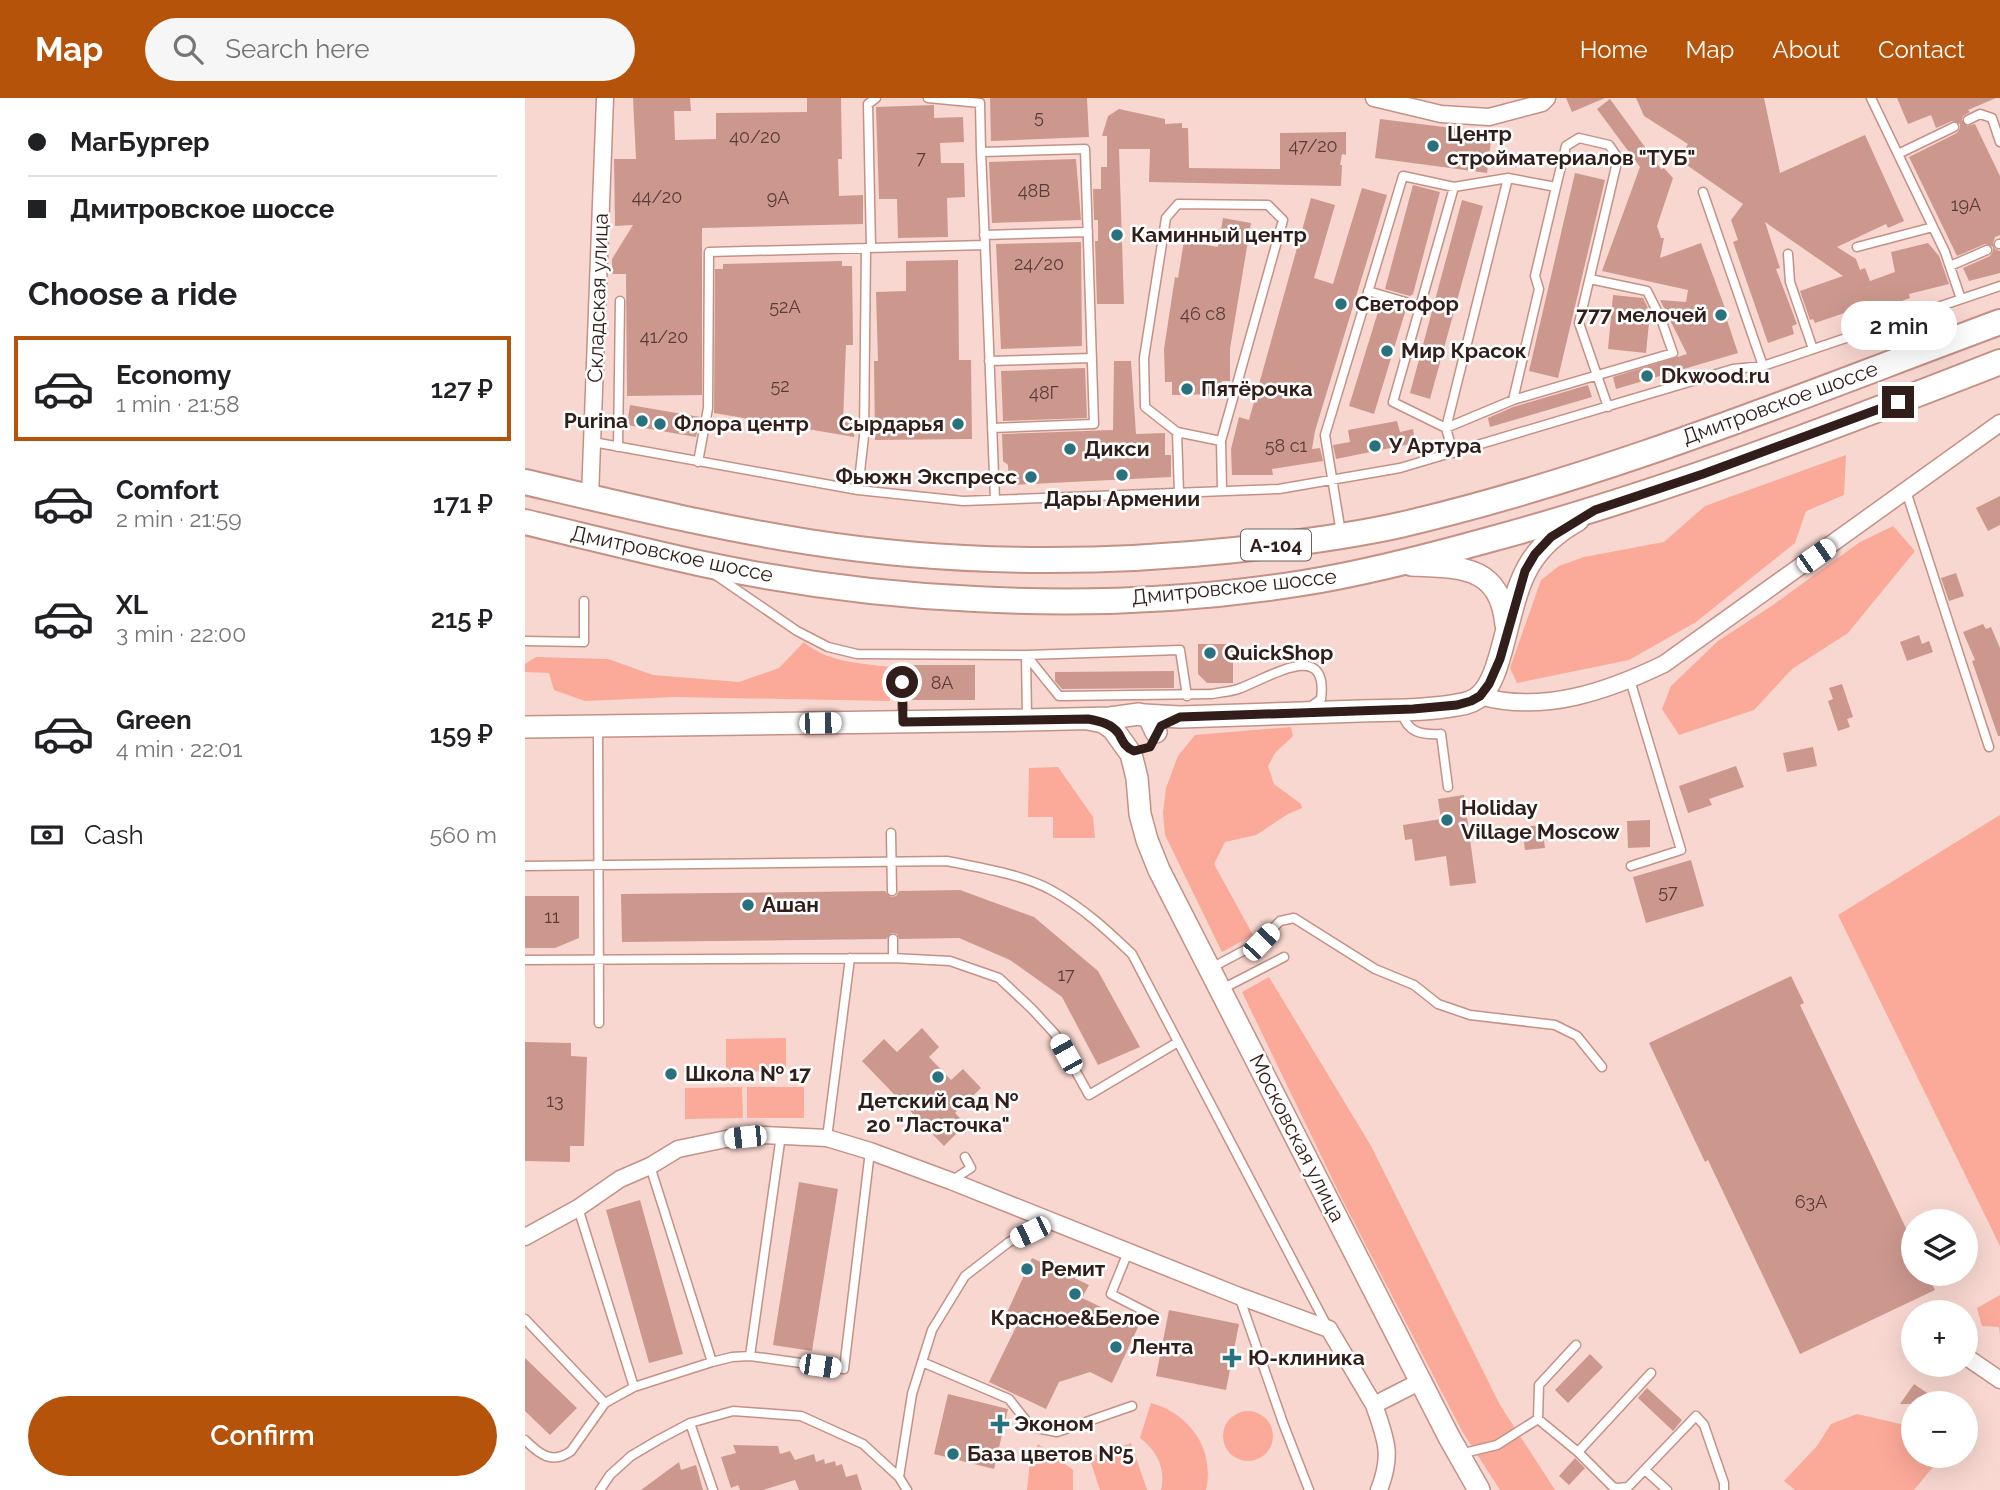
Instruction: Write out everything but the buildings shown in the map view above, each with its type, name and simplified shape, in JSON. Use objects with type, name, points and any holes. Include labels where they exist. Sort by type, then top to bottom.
[{"type":"highway","name":"Дмитровское шоссе","points":[[525,482],[731,529],[812,543],[896,553],[993,560],[1098,560],[1186,555],[1295,544],[1398,525],[1519,494],[1690,437],[2000,322]]},
{"type":"highway","name":"Дмитровское шоссе","points":[[525,522],[705,564],[890,593],[976,599],[1099,601],[1194,596],[1302,583],[1401,564],[1595,510],[1716,470],[2000,362]]},
{"type":"main road","name":"А-104","points":[[1480,696],[1489,684],[1525,571],[1535,554],[1551,537],[1595,510]]},
{"type":"main road","name":"А-104","points":[[1401,564],[1449,566],[1482,575],[1500,597],[1507,634]]},
{"type":"main road","points":[[525,727],[1088,719],[1137,732],[1180,717],[1401,709],[1457,705],[1480,696]]},
{"type":"main road","name":"Московская улица","points":[[1137,732],[1140,814],[1159,870],[1479,1490]]},
{"type":"street","name":"Складская улица","points":[[590,497],[605,98]]},
{"type":"street","points":[[1374,98],[1441,114],[1489,117],[1542,103],[1547,98]]},
{"type":"street","points":[[1480,696],[1512,702],[1573,698],[1606,690],[1664,663],[2000,424]]},
{"type":"street","points":[[525,1237],[578,1208],[619,1180],[678,1149],[726,1139],[781,1135],[827,1138],[951,1181],[1329,1329],[1374,1405],[1387,1441],[1388,1469],[1379,1490]]},
{"type":"street","points":[[1978,1365],[2000,1380]]},
{"type":"street","points":[[1374,1405],[1421,1381]]},
{"type":"lane","points":[[858,490],[864,436],[869,248],[868,104],[876,98]]},
{"type":"lane","points":[[928,98],[980,103],[995,500]]},
{"type":"lane","points":[[1871,98],[1933,227],[1961,299]]},
{"type":"lane","points":[[1968,120],[1980,114],[1992,118],[2000,142]]},
{"type":"lane","points":[[1898,154],[1954,127]]},
{"type":"lane","points":[[1513,400],[1539,289],[1535,276],[1566,146],[1579,138],[1609,145],[1618,158],[1579,323],[1608,407]]},
{"type":"lane","points":[[981,152],[1085,149],[1094,425],[992,428]]},
{"type":"lane","points":[[1342,535],[1325,435],[1403,176],[1454,187],[1508,178],[1556,187]]},
{"type":"lane","points":[[1453,453],[1446,428],[1508,178]]},
{"type":"lane","points":[[1454,187],[1393,402],[1446,428],[1513,400],[1673,353],[1647,291],[1590,279]]},
{"type":"lane","points":[[1703,192],[1763,366]]},
{"type":"lane","points":[[1221,440],[1177,432],[1145,407],[1144,358],[1166,218],[1178,204],[1268,205],[1283,220],[1221,440],[1222,491]]},
{"type":"lane","points":[[1857,247],[1933,227]]},
{"type":"lane","points":[[984,235],[1088,232]]},
{"type":"lane","points":[[698,462],[708,408],[709,252],[985,245]]},
{"type":"lane","points":[[1950,266],[1987,250]]},
{"type":"lane","points":[[1788,254],[1790,282],[1813,349]]},
{"type":"lane","points":[[593,442],[858,490],[963,501],[1279,489],[1400,468],[1733,369],[1763,366],[2000,286]]},
{"type":"lane","points":[[1368,290],[1419,306]]},
{"type":"lane","points":[[618,447],[620,301]]},
{"type":"lane","points":[[989,361],[1091,358]]},
{"type":"lane","points":[[1177,432],[1179,493]]},
{"type":"lane","points":[[1906,491],[1989,747]]},
{"type":"lane","points":[[705,564],[717,577],[797,631],[828,648],[857,654],[1026,655],[1180,650],[1187,696]]},
{"type":"lane","points":[[525,641],[584,642],[584,601]]},
{"type":"lane","points":[[1026,655],[1059,696],[1187,696],[1236,690],[1294,666],[1308,665],[1318,671],[1322,678],[1321,699],[1311,707],[1293,714]]},
{"type":"lane","points":[[1026,655],[1027,720]]},
{"type":"lane","points":[[1630,680],[1681,850],[1631,866]]},
{"type":"lane","points":[[902,682],[903,722]]},
{"type":"lane","points":[[1401,709],[1404,723],[1416,733],[1441,734],[1448,787]]},
{"type":"lane","points":[[598,726],[600,1023]]},
{"type":"lane","points":[[891,833],[892,891]]},
{"type":"lane","points":[[525,866],[947,861],[999,872],[1049,889],[1092,917],[1132,954],[1329,1329]]},
{"type":"lane","points":[[1211,968],[1261,942],[1280,921],[1294,918],[1375,969],[1414,985],[1439,1004],[1470,1015],[1555,1025],[1577,1036],[1602,1067]]},
{"type":"lane","points":[[893,939],[893,958]]},
{"type":"lane","points":[[1222,989],[1285,957]]},
{"type":"lane","points":[[827,1138],[850,958]]},
{"type":"lane","points":[[525,960],[893,958],[950,961],[999,978],[1032,1009],[1055,1034],[1089,1095],[1178,1042]]},
{"type":"lane","points":[[750,1356],[781,1135]]},
{"type":"lane","points":[[525,1440],[539,1454],[548,1458],[564,1456],[571,1451],[605,1403],[634,1387],[732,1357],[750,1356],[844,1369],[870,1151]]},
{"type":"lane","points":[[951,1181],[971,1168],[965,1157]]},
{"type":"lane","points":[[650,1166],[712,1362]]},
{"type":"lane","points":[[578,1208],[634,1387]]},
{"type":"lane","points":[[899,1477],[912,1395],[932,1330],[965,1276],[1009,1242],[1051,1222]]},
{"type":"lane","points":[[1128,1252],[1111,1294],[1154,1316]]},
{"type":"lane","points":[[1239,1296],[1309,1490]]},
{"type":"lane","points":[[525,1320],[605,1403]]},
{"type":"lane","points":[[1538,1419],[1539,1385],[1576,1345]]},
{"type":"lane","points":[[922,1362],[1009,1399],[1031,1427],[1057,1432],[1132,1406]]},
{"type":"lane","points":[[1578,1452],[1651,1373]]},
{"type":"lane","points":[[600,1490],[610,1475],[631,1456],[690,1423],[733,1412],[801,1416],[863,1444],[899,1477],[907,1490]]},
{"type":"lane","points":[[1538,1419],[1617,1489],[1628,1487],[1696,1416],[1704,1425],[1724,1490]]},
{"type":"lane","points":[[1459,1454],[1497,1445],[1538,1419]]},
{"type":"lane","points":[[690,1423],[713,1490]]},
{"type":"lane","points":[[1645,1469],[1667,1490]]},
{"type":"shaded area","points":[[1846,455],[1844,495],[1806,511],[1795,543],[1696,622],[1629,660],[1517,683],[1510,668],[1541,580],[1559,566],[1584,557],[1664,542],[1705,506]]},
{"type":"shaded area","points":[[1893,526],[1915,551],[1848,633],[1792,669],[1754,710],[1679,735],[1662,709],[1671,686],[1718,641],[1860,542]]},
{"type":"shaded area","points":[[804,642],[834,658],[890,667],[890,701],[675,697],[585,701],[554,690],[549,673],[525,672],[525,664],[536,657],[608,659],[653,675],[739,682],[779,668]]},
{"type":"shaded area","points":[[1291,727],[1293,736],[1275,753],[1268,766],[1274,784],[1301,804],[1302,808],[1256,835],[1225,842],[1214,864],[1253,935],[1222,952],[1165,835],[1163,813],[1166,788],[1178,756],[1195,735]]},
{"type":"shaded area","points":[[1058,767],[1093,817],[1095,838],[1053,838],[1053,817],[1028,817],[1029,768]]},
{"type":"shaded area","points":[[2000,815],[2000,1246],[1838,915]]},
{"type":"shaded area","points":[[1269,977],[1371,1146],[1500,1405],[1555,1490],[1500,1490],[1462,1431],[1343,1201],[1242,992]]},
{"type":"shaded area","points":[[786,1038],[786,1071],[726,1072],[726,1039]]},
{"type":"shaded area","points":[[742,1087],[743,1118],[685,1119],[685,1088]]},
{"type":"shaded area","points":[[747,1087],[804,1087],[804,1118],[747,1118]]},
{"type":"shaded area","points":[[2000,1295],[2000,1335],[1999,1327],[1982,1326],[1978,1307]]},
{"type":"shaded area","points":[[1151,1403],[1177,1415],[1197,1435],[1207,1461],[1206,1490],[1161,1490],[1159,1461],[1140,1438]]},
{"type":"shaded area","points":[[1248,1411],[1266,1418],[1273,1436],[1266,1454],[1248,1461],[1230,1454],[1223,1436],[1230,1418]]},
{"type":"shaded area","points":[[1857,1414],[1901,1424],[1901,1468],[1932,1468],[1914,1490],[1795,1490],[1784,1481],[1817,1446],[1831,1424]]},
{"type":"shaded area","points":[[1131,1443],[1147,1490],[1100,1490],[1089,1457]]},
{"type":"shaded area","points":[[1038,1444],[1073,1470],[1073,1490],[1027,1490],[1030,1461]]},
{"type":"place","name":"Центр стройматериалов \"ТУБ\"","points":[[1433,146]]},
{"type":"place","name":"Каминный центр","points":[[1117,235]]},
{"type":"place","name":"Светофор","points":[[1341,304]]},
{"type":"place","name":"777 мелочей","points":[[1721,315]]},
{"type":"place","name":"Мир Красок","points":[[1387,351]]},
{"type":"place","name":"Dkwood.ru","points":[[1647,376]]},
{"type":"place","name":"Пятёрочка","points":[[1187,389]]},
{"type":"place","name":"Purina","points":[[642,421]]},
{"type":"place","name":"Флора центр","points":[[660,424]]},
{"type":"place","name":"Сырдарья","points":[[958,424]]},
{"type":"place","name":"У Артура","points":[[1375,446]]},
{"type":"place","name":"Дикси","points":[[1070,449]]},
{"type":"place","name":"Дары Армении","points":[[1122,475]]},
{"type":"place","name":"Фьюжн Экспресс","points":[[1031,477]]},
{"type":"place","name":"QuickShop","points":[[1210,653]]},
{"type":"place","name":"Holiday Village Moscow","points":[[1447,820]]},
{"type":"place","name":"Ашан","points":[[748,905]]},
{"type":"place","name":"Школа № 17","points":[[671,1074]]},
{"type":"place","name":"Детский сад № 20 \"Ласточка\"","points":[[938,1077]]},
{"type":"place","name":"Ремит","points":[[1027,1269]]},
{"type":"place","name":"Красное&Белое","points":[[1075,1294]]},
{"type":"place","name":"Лента","points":[[1116,1347]]},
{"type":"place","name":"Ю-клиника","points":[[1232,1358]]},
{"type":"place","name":"Эконом","points":[[1000,1424]]},
{"type":"place","name":"База цветов №5","points":[[953,1454]]},
{"type":"route","points":[[902,682],[903,722],[1088,719],[1103,722],[1114,729],[1124,745],[1134,751],[1150,747],[1161,726],[1180,717],[1457,705],[1480,696],[1489,684],[1500,659],[1525,571],[1535,554],[1551,537],[1595,510],[1703,474],[1898,402]]}]
